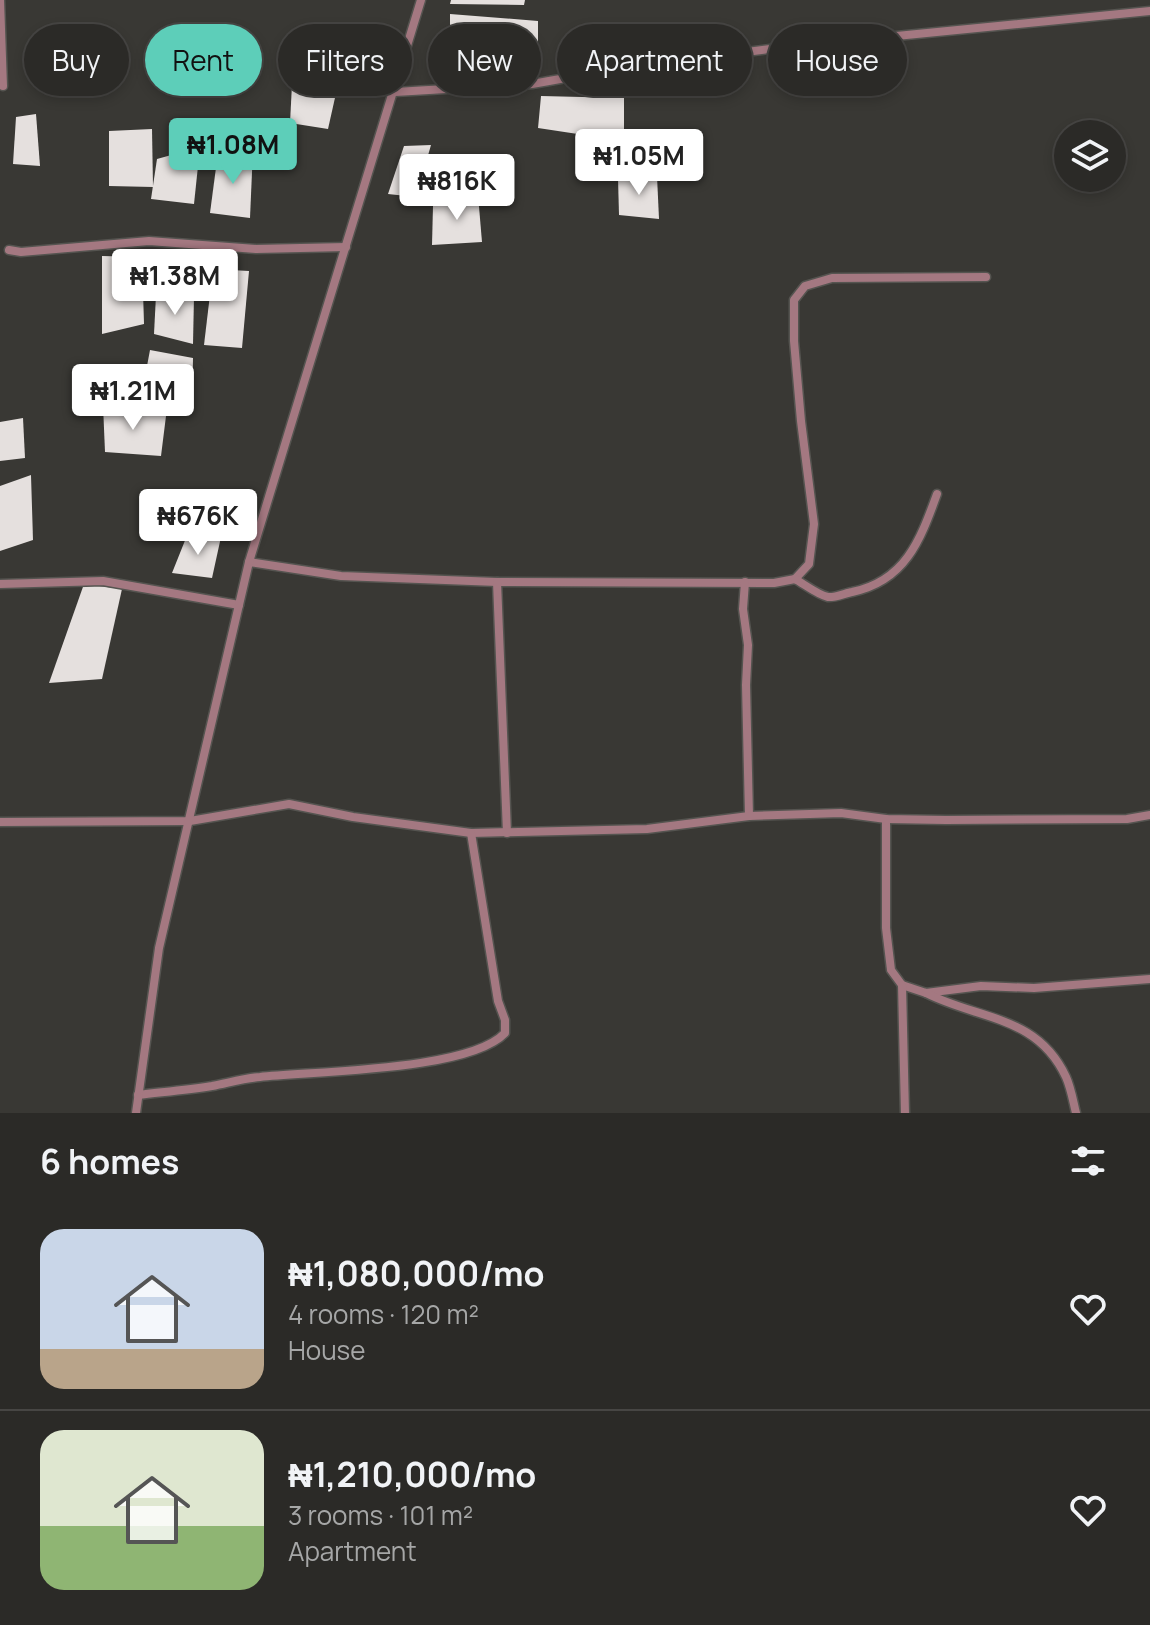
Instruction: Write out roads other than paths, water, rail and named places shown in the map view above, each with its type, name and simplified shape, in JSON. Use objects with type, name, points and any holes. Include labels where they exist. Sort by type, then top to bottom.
[{"type":"street","points":[[0,0],[3,86]]},
{"type":"street","points":[[412,32],[421,0]]},
{"type":"street","points":[[412,91],[532,84],[628,67],[785,47],[1150,11]]},
{"type":"street","points":[[136,1113],[159,948],[249,562],[394,96]]},
{"type":"street","points":[[9,250],[21,252],[149,241],[256,249],[346,247]]},
{"type":"street","points":[[249,562],[341,576],[497,582],[774,583],[795,579],[809,564],[814,524],[794,341],[794,300],[805,286],[832,278],[986,277]]},
{"type":"street","points":[[795,579],[828,597],[884,582],[905,561],[924,531],[937,494]]},
{"type":"street","points":[[0,584],[103,581],[239,605]]},
{"type":"street","points":[[497,582],[507,833]]},
{"type":"street","points":[[745,582],[743,609],[748,645],[749,816]]},
{"type":"street","points":[[0,822],[190,821],[289,804],[353,817],[471,833],[647,829],[749,816],[841,813],[886,819],[1127,819],[1150,815]]},
{"type":"street","points":[[886,819],[886,928],[891,970],[902,985],[905,1113]]},
{"type":"street","points":[[138,1095],[258,1077],[418,1063],[479,1050],[495,1043],[505,1033],[505,1020],[498,1001],[471,833]]},
{"type":"street","points":[[926,993],[981,986],[1034,988],[1150,979]]},
{"type":"street","points":[[902,985],[1030,1032],[1048,1050],[1066,1077],[1076,1113]]}]
